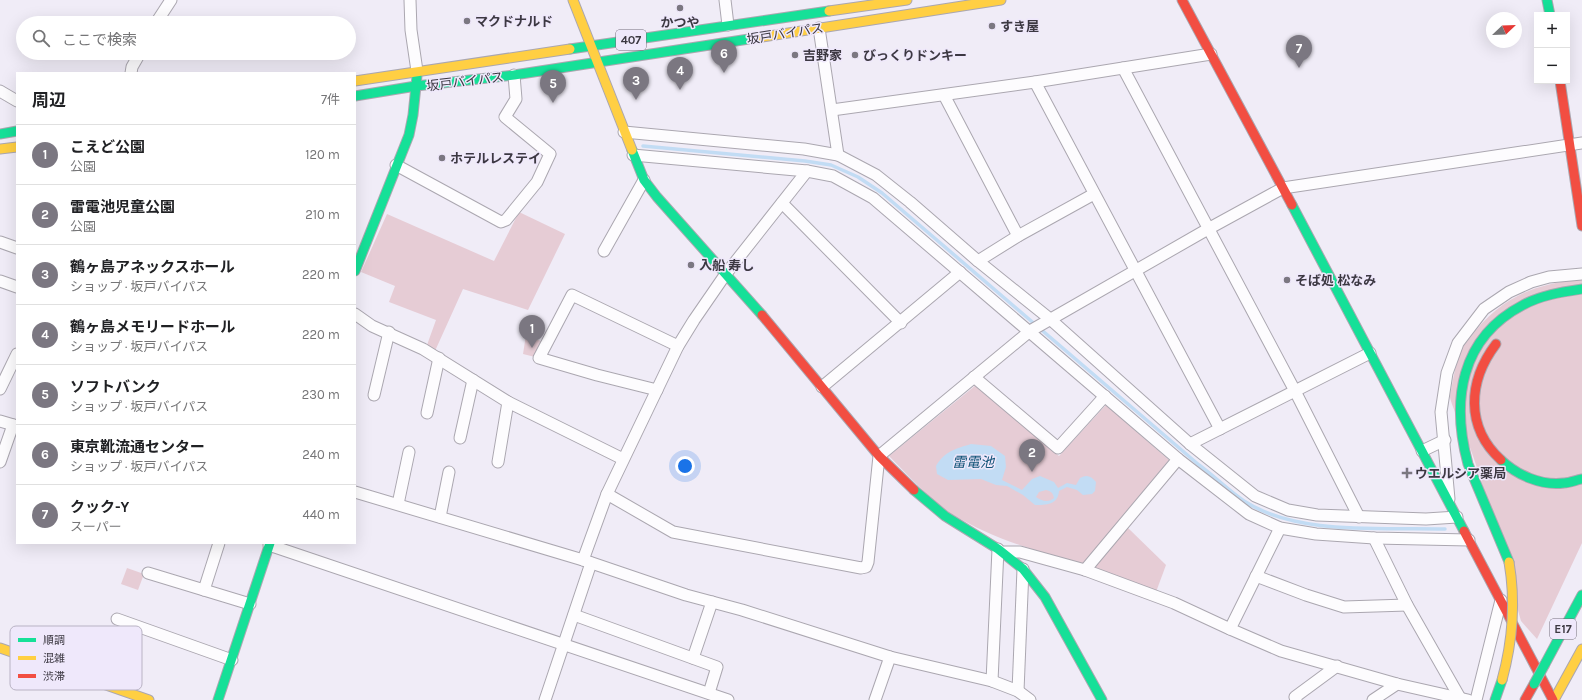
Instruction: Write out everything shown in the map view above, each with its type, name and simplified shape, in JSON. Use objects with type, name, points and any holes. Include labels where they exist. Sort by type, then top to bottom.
[{"type":"main road","points":[[573,0],[644,180],[725,275],[772,326],[879,456],[915,491],[945,516],[1001,551],[1022,569],[1045,597],[1102,700]]},
{"type":"main road","name":"坂戸バイパス","points":[[356,81],[906,0]]},
{"type":"main road","name":"坂戸バイパス","points":[[356,96],[416,86],[514,75],[1001,0]]},
{"type":"main road","points":[[1182,0],[1554,700]]},
{"type":"main road","points":[[1547,0],[1549,12]]},
{"type":"main road","points":[[356,268],[409,135],[413,115],[417,71]]},
{"type":"main road","points":[[1560,84],[1582,226]]},
{"type":"main road","points":[[0,134],[16,132]]},
{"type":"main road","points":[[0,149],[16,147]]},
{"type":"main road","points":[[1495,700],[1511,646],[1514,618],[1514,596],[1509,562],[1464,450],[1459,415],[1463,380],[1468,364],[1476,350],[1494,325],[1506,315],[1520,306],[1549,294],[1582,289]]},
{"type":"main road","points":[[1500,338],[1484,362],[1476,388],[1474,401],[1475,415],[1484,440],[1491,451],[1501,461],[1524,477],[1551,484],[1582,479]]},
{"type":"main road","points":[[218,700],[270,544]]},
{"type":"main road","name":"E17","points":[[1525,700],[1582,595]]},
{"type":"main road","points":[[0,648],[10,651]]},
{"type":"main road","name":"E17","points":[[1554,700],[1582,648]]},
{"type":"main road","points":[[1564,700],[1582,668]]},
{"type":"main road","points":[[120,690],[149,700]]},
{"type":"street","points":[[161,16],[171,0]]},
{"type":"street","points":[[410,0],[411,30],[417,71]]},
{"type":"street","points":[[724,0],[728,25]]},
{"type":"street","points":[[819,28],[838,155]]},
{"type":"street","points":[[832,110],[1035,82],[1210,54]]},
{"type":"street","points":[[131,72],[136,60]]},
{"type":"street","points":[[1123,68],[1295,391],[1360,517]]},
{"type":"street","points":[[396,165],[501,222],[506,220],[537,182],[550,154],[505,117],[516,99],[514,75]]},
{"type":"street","points":[[1035,82],[1220,429]]},
{"type":"street","points":[[0,91],[16,100]]},
{"type":"street","points":[[944,95],[1018,236]]},
{"type":"street","points":[[624,132],[804,149],[838,155],[876,174],[978,261],[1050,319],[1190,444],[1255,496],[1288,510],[1316,515],[1426,519],[1457,517]]},
{"type":"street","points":[[607,494],[673,532],[861,568],[866,567],[868,562],[879,456],[1030,331],[1050,319],[1283,188],[1582,143]]},
{"type":"street","points":[[633,155],[807,171],[833,176],[873,198],[1178,459],[1248,514],[1280,528],[1316,534],[1374,538],[1469,540]]},
{"type":"street","points":[[545,700],[574,615],[587,561],[607,494],[678,346],[725,275],[807,171]]},
{"type":"street","points":[[604,251],[644,180]]},
{"type":"street","points":[[978,261],[1018,236],[1094,194]]},
{"type":"street","points":[[782,203],[901,322]]},
{"type":"street","points":[[0,242],[16,248]]},
{"type":"street","points":[[822,387],[960,272]]},
{"type":"street","points":[[1449,502],[1441,412],[1447,373],[1458,343],[1484,309],[1509,292],[1531,282],[1549,277],[1582,274]]},
{"type":"street","points":[[0,281],[16,287]]},
{"type":"street","points":[[657,390],[597,375],[539,358],[572,294],[678,346]]},
{"type":"street","points":[[356,315],[372,326],[389,332],[439,358],[508,402],[623,459]]},
{"type":"street","points":[[374,395],[389,332]]},
{"type":"street","points":[[1190,444],[1370,353]]},
{"type":"street","points":[[0,389],[16,356]]},
{"type":"street","points":[[427,413],[439,358]]},
{"type":"street","points":[[974,377],[1058,448],[1106,396]]},
{"type":"street","points":[[460,438],[473,380]]},
{"type":"street","points":[[498,462],[508,402]]},
{"type":"street","points":[[0,420],[15,426],[0,462]]},
{"type":"street","points":[[1422,451],[1444,440]]},
{"type":"street","points":[[398,504],[409,452]]},
{"type":"street","points":[[1085,570],[1178,459]]},
{"type":"street","points":[[440,517],[449,472]]},
{"type":"street","points":[[356,492],[587,561],[686,595],[742,610],[890,658],[992,681],[1018,691],[1030,700]]},
{"type":"street","points":[[1230,629],[1280,528]]},
{"type":"street","points":[[1374,538],[1407,605],[1464,699]]},
{"type":"street","points":[[204,590],[219,544]]},
{"type":"street","points":[[270,544],[728,700]]},
{"type":"street","points":[[992,681],[1001,551],[1020,552],[1085,570],[1174,603],[1282,651],[1397,684],[1464,699]]},
{"type":"street","points":[[1018,691],[1022,569]]},
{"type":"street","points":[[148,573],[250,604]]},
{"type":"street","points":[[1256,576],[1306,595],[1344,606],[1407,605]]},
{"type":"street","points":[[1476,700],[1501,600]]},
{"type":"street","points":[[693,658],[712,602]]},
{"type":"street","points":[[574,615],[717,667],[709,693]]},
{"type":"street","points":[[117,619],[137,626]]},
{"type":"street","points":[[142,628],[232,660]]},
{"type":"street","points":[[874,700],[890,658]]},
{"type":"street","points":[[1296,700],[1295,697],[1337,666]]},
{"type":"street","points":[[1373,700],[1397,684]]},
{"type":"shaded area","points":[[519,212],[565,234],[528,310],[463,289],[435,351],[427,345],[436,320],[389,302],[395,286],[361,272],[387,214],[494,261]]},
{"type":"shaded area","points":[[1582,280],[1582,543],[1537,639],[1521,621],[1480,476],[1450,397],[1459,352],[1480,325],[1491,314],[1516,297],[1529,291],[1559,282]]},
{"type":"shaded area","points":[[526,335],[543,342],[535,357],[523,354]]},
{"type":"shaded area","points":[[976,385],[1059,456],[1106,405],[1169,460],[1082,565],[1016,544],[967,523],[935,502],[889,456]]},
{"type":"shaded area","points":[[1127,527],[1166,565],[1156,592],[1096,571],[1094,566]]},
{"type":"shaded area","points":[[127,568],[144,574],[138,590],[121,584]]},
{"type":"water","name":"雷電池","points":[[971,444],[991,446],[1005,456],[1006,467],[1002,480],[1022,490],[1032,479],[1040,476],[1054,482],[1058,488],[1067,483],[1076,485],[1080,478],[1087,476],[1091,477],[1096,482],[1095,491],[1092,494],[1083,495],[1077,490],[1067,487],[1059,491],[1054,502],[1035,505],[1023,495],[1007,486],[996,485],[981,479],[948,480],[937,474],[936,466],[943,457],[955,449]],"holes":[[[1048,490],[1052,492],[1054,498],[1052,500],[1045,501],[1036,497],[1039,492]]]},
{"type":"waterway","points":[[643,146],[805,161],[831,165],[858,177],[882,193],[1199,465],[1244,501],[1266,512],[1289,520],[1315,525],[1368,528],[1445,529]]},
{"type":"traffic: fast","points":[[1547,0],[1549,12]]},
{"type":"traffic: fast","points":[[570,49],[829,11]]},
{"type":"traffic: fast","points":[[356,96],[416,86],[514,75],[762,37]]},
{"type":"traffic: fast","points":[[356,268],[409,135],[413,115],[417,76]]},
{"type":"traffic: fast","points":[[0,134],[16,131]]},
{"type":"traffic: fast","points":[[632,150],[644,180],[657,197],[762,315]]},
{"type":"traffic: fast","points":[[1292,205],[1464,531]]},
{"type":"traffic: fast","points":[[1509,562],[1468,464],[1463,440],[1461,417],[1461,395],[1466,373],[1473,353],[1485,335],[1502,319],[1523,305],[1544,296],[1582,289]]},
{"type":"traffic: fast","points":[[1501,460],[1522,475],[1538,481],[1547,483],[1568,483],[1582,479]]},
{"type":"traffic: fast","points":[[914,490],[945,516],[998,549],[1023,569],[1045,597],[1102,700]]},
{"type":"traffic: fast","points":[[218,700],[270,544]]},
{"type":"traffic: fast","points":[[1545,664],[1582,595]]},
{"type":"traffic: fast","points":[[1534,684],[1545,664]]},
{"type":"traffic: fast","points":[[1495,700],[1502,680]]},
{"type":"traffic: slow","points":[[573,0],[632,150]]},
{"type":"traffic: slow","points":[[829,11],[907,0]]},
{"type":"traffic: slow","points":[[762,37],[1001,0]]},
{"type":"traffic: slow","points":[[356,81],[570,49]]},
{"type":"traffic: slow","points":[[0,149],[16,147]]},
{"type":"traffic: slow","points":[[1502,680],[1509,650],[1513,607],[1509,562]]},
{"type":"traffic: slow","points":[[0,648],[10,651]]},
{"type":"traffic: slow","points":[[1554,700],[1582,649]]},
{"type":"traffic: slow","points":[[120,690],[149,700]]},
{"type":"traffic: jam","points":[[1182,0],[1292,205]]},
{"type":"traffic: jam","points":[[1560,84],[1582,226]]},
{"type":"traffic: jam","points":[[762,315],[879,456],[914,490]]},
{"type":"traffic: jam","points":[[1496,344],[1480,373],[1474,404],[1476,419],[1481,433],[1489,447],[1501,460]]},
{"type":"traffic: jam","points":[[1464,531],[1553,700]]},
{"type":"traffic: jam","points":[[1525,700],[1534,684]]},
{"type":"place","name":"かつや","points":[[680,8]]},
{"type":"place","name":"マクドナルド","points":[[467,21]]},
{"type":"place","name":"すき屋","points":[[992,26]]},
{"type":"place","name":"吉野家","points":[[795,55]]},
{"type":"place","name":"びっくりドンキー","points":[[855,55]]},
{"type":"place","name":"クック-Y","points":[[1299,68]]},
{"type":"place","name":"東京靴流通センター","points":[[724,73]]},
{"type":"place","name":"鶴ヶ島メモリードホール","points":[[680,90]]},
{"type":"place","name":"鶴ヶ島アネックスホール","points":[[636,100]]},
{"type":"place","name":"ソフトバンク","points":[[553,103]]},
{"type":"place","name":"ホテルレステイ","points":[[442,158]]},
{"type":"place","name":"入船 寿し","points":[[691,265]]},
{"type":"place","name":"そば処 松なみ","points":[[1287,280]]},
{"type":"place","name":"こえど公園","points":[[532,348]]},
{"type":"place","name":"雷電池児童公園","points":[[1032,472]]},
{"type":"place","name":"ウエルシア薬局","points":[[1407,473]]}]
